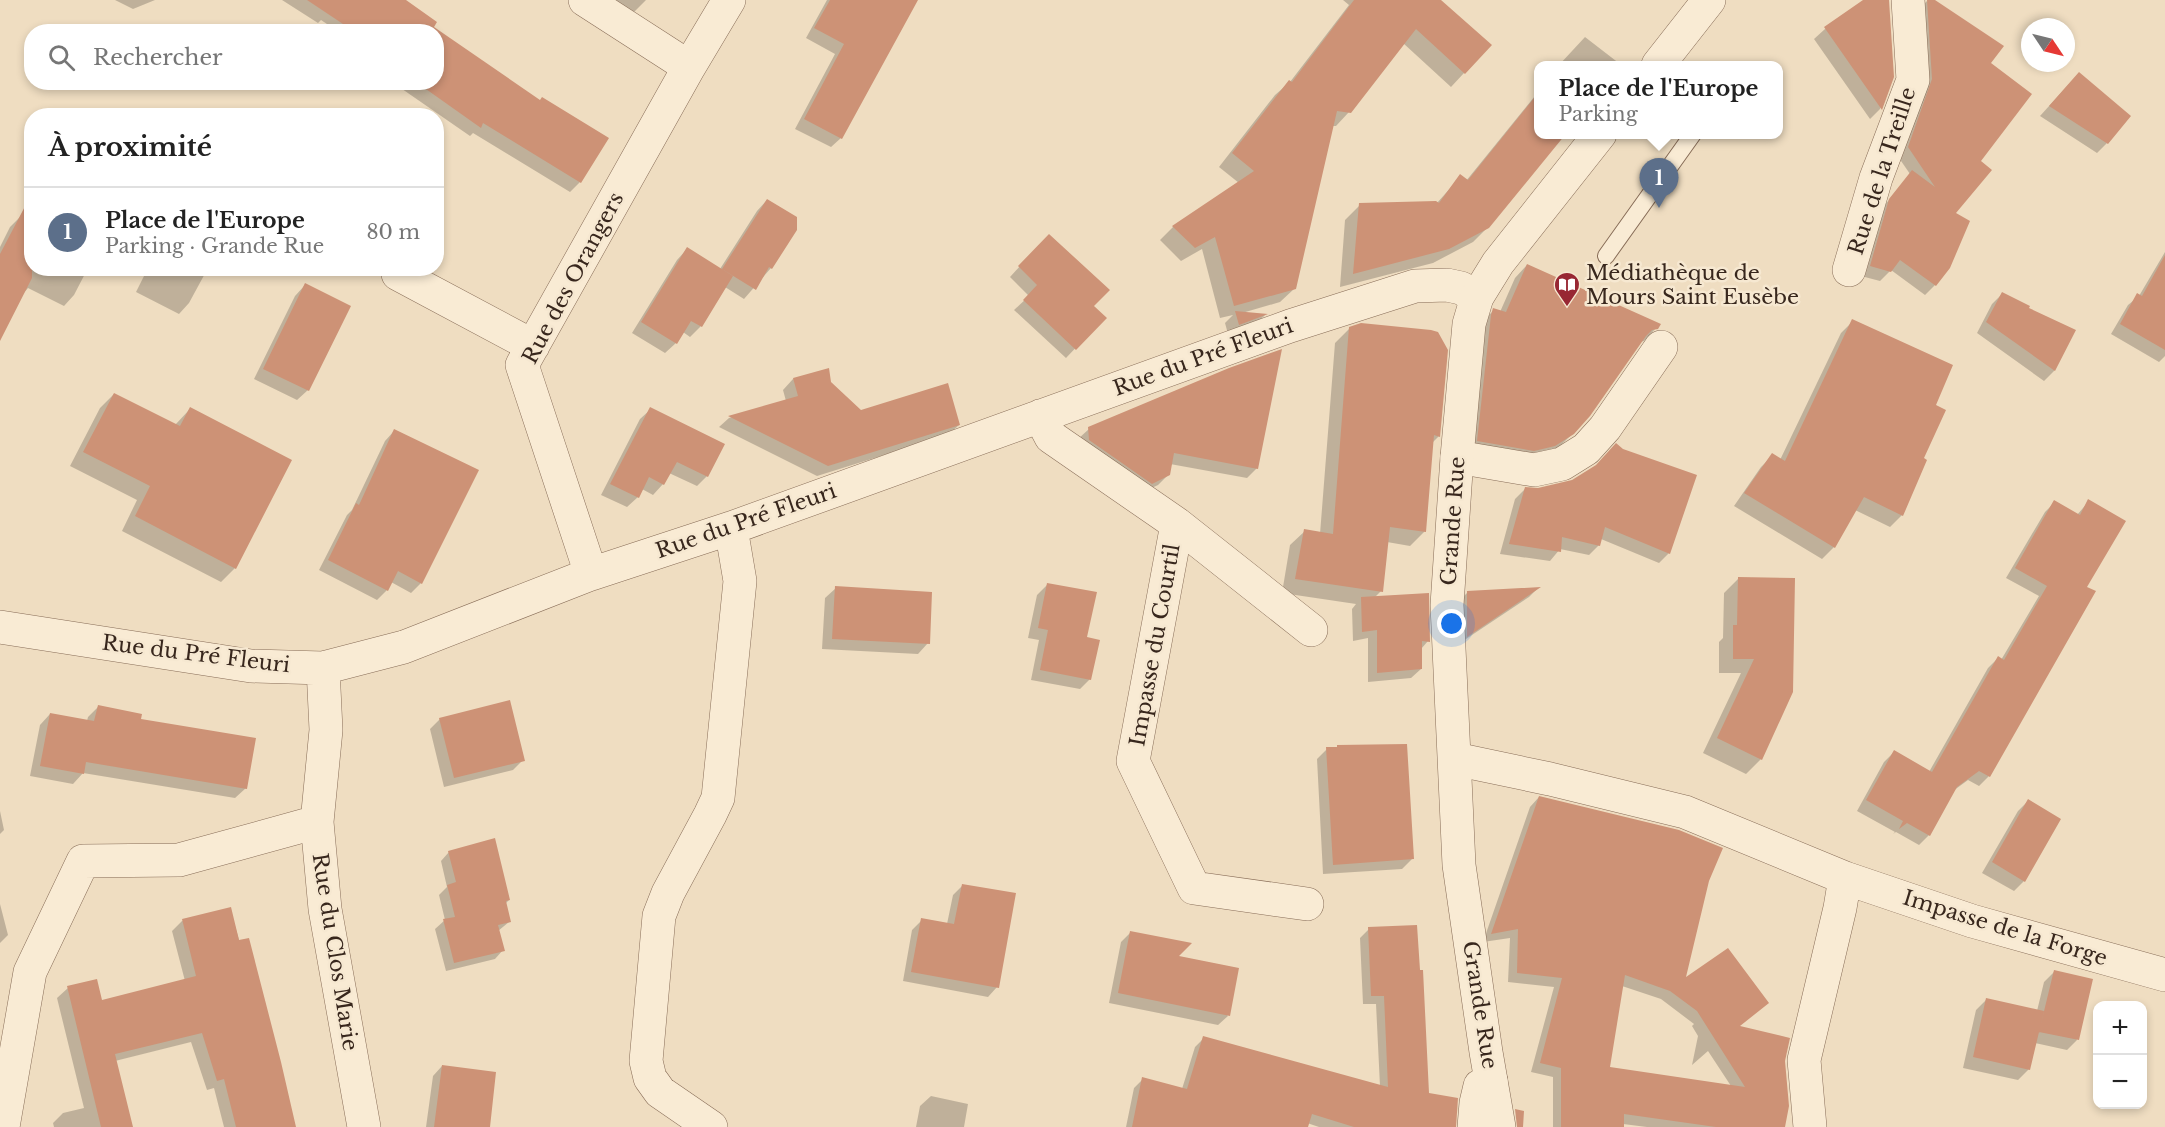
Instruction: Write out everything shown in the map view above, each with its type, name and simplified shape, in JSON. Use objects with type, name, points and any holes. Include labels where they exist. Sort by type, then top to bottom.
[{"type":"street","points":[[585,0],[689,67]]},
{"type":"street","name":"Rue des Orangers","points":[[591,574],[522,365],[729,0]]},
{"type":"street","points":[[1662,61],[1708,0]]},
{"type":"street","name":"Rue de la Treille","points":[[1849,270],[1876,178],[1913,80],[1908,0]]},
{"type":"street","name":"Grande Rue","points":[[1499,1127],[1459,864],[1447,605],[1469,324],[1477,297],[1498,263],[1597,139]]},
{"type":"street","points":[[402,276],[533,346]]},
{"type":"street","name":"Rue du Pré Fleuri","points":[[0,627],[251,666],[324,668],[404,647],[591,574],[731,528],[1290,326],[1415,286],[1447,285],[1461,288],[1477,297]]},
{"type":"street","points":[[1457,457],[1534,470],[1562,464],[1586,449],[1605,428],[1661,347]]},
{"type":"street","name":"Impasse du Courtil","points":[[1040,416],[1051,436],[1177,524],[1134,761],[1194,888],[1307,904]]},
{"type":"street","points":[[1177,524],[1311,630]]},
{"type":"street","points":[[711,1127],[660,1092],[650,1078],[646,1061],[659,916],[668,893],[718,798],[740,581],[731,528]]},
{"type":"street","name":"Rue du Clos Marie","points":[[324,668],[327,730],[317,822],[325,909],[364,1127]]},
{"type":"street","name":"Impasse de la Forge","points":[[1455,759],[1550,779],[1685,812],[1845,878],[1972,921],[2165,975]]},
{"type":"street","points":[[3,1127],[30,972],[82,861],[179,860],[317,822]]},
{"type":"street","points":[[1810,1127],[1804,1060],[1845,878]]},
{"type":"street","points":[[1474,1127],[1480,1086],[1491,1081]]},
{"type":"lane","points":[[1606,256],[1690,139]]},
{"type":"building","points":[[307,0],[406,0],[437,22],[436,24],[343,24]]},
{"type":"building","points":[[830,0],[918,0],[842,139],[804,119],[844,44],[814,28]]},
{"type":"building","points":[[1354,0],[1441,0],[1492,45],[1465,74],[1416,29],[1351,113],[1337,111],[1296,289],[1234,306],[1215,237],[1195,248],[1172,226],[1254,171],[1232,153],[1289,80],[1292,82]]},
{"type":"building","points":[[1863,0],[1889,0],[1894,77],[1882,110],[1824,27]]},
{"type":"building","points":[[1927,0],[1935,0],[2004,46],[1991,63],[2032,94],[1981,161],[1992,170],[1956,213],[1970,221],[1950,268],[1936,286],[1900,260],[1891,272],[1870,266],[1889,199],[1912,170],[1935,187],[1908,147],[1932,79]]},
{"type":"building","points":[[444,34],[540,100],[542,97],[609,138],[581,183],[483,123],[481,128],[427,90],[444,90]]},
{"type":"building","points":[[2079,72],[2131,116],[2108,144],[2049,106]]},
{"type":"building","points":[[1534,98],[1534,139],[1562,139],[1489,228],[1449,249],[1353,274],[1359,203],[1436,201],[1439,203],[1460,174],[1468,180]]},
{"type":"building","points":[[767,199],[797,217],[797,230],[772,269],[769,267],[756,290],[722,269]]},
{"type":"building","points":[[24,208],[24,276],[32,276],[32,278],[0,341],[0,254]]},
{"type":"building","points":[[1049,234],[1110,290],[1094,306],[1107,318],[1076,350],[1023,300],[1037,285],[1018,266]]},
{"type":"building","points":[[687,247],[733,276],[702,327],[691,321],[677,344],[641,322]]},
{"type":"building","points":[[2165,255],[2165,350],[2120,324],[2137,293],[2142,296]]},
{"type":"building","points":[[1527,264],[1661,324],[1658,329],[1652,330],[1646,336],[1590,416],[1574,434],[1555,446],[1534,451],[1477,441],[1491,315],[1493,308],[1506,312]]},
{"type":"building","points":[[305,283],[351,306],[309,391],[263,369]]},
{"type":"building","points":[[2002,292],[2030,306],[2029,308],[2076,330],[2055,371],[1986,322]]},
{"type":"building","points":[[1235,311],[1268,314],[1239,325]]},
{"type":"building","points":[[1852,319],[1953,365],[1936,405],[1946,410],[1924,458],[1927,460],[1903,516],[1864,497],[1835,548],[1744,493],[1772,453],[1785,461]]},
{"type":"building","points":[[1361,323],[1438,332],[1448,350],[1440,437],[1434,435],[1426,532],[1390,527],[1383,592],[1295,579],[1304,529],[1333,534],[1349,327]]},
{"type":"building","points":[[1282,349],[1258,469],[1174,453],[1170,475],[1152,484],[1089,440],[1088,427],[1229,368]]},
{"type":"building","points":[[829,368],[831,382],[861,410],[948,383],[960,425],[828,466],[728,416],[798,396],[793,378]]},
{"type":"building","points":[[114,393],[180,426],[190,407],[292,460],[236,569],[135,516],[150,486],[83,452]]},
{"type":"building","points":[[650,407],[725,444],[708,477],[677,462],[664,485],[649,477],[639,498],[610,484]]},
{"type":"building","points":[[394,429],[479,470],[422,584],[398,571],[388,591],[328,560],[356,503],[359,505]]},
{"type":"building","points":[[1616,443],[1623,449],[1697,475],[1670,554],[1605,527],[1600,546],[1562,537],[1561,552],[1509,544],[1525,487],[1538,488],[1572,480],[1596,465]]},
{"type":"building","points":[[2088,499],[2126,521],[2087,587],[2096,591],[1990,777],[1979,771],[1957,787],[1930,836],[1907,823],[1899,829],[1903,821],[1866,800],[1894,750],[1932,772],[1998,656],[2004,660],[2047,586],[2015,568],[2054,500],[2080,515]]},
{"type":"building","points":[[1738,577],[1795,578],[1793,692],[1762,760],[1717,738],[1754,659],[1733,659],[1733,625],[1737,625]]},
{"type":"building","points":[[1047,583],[1097,592],[1087,637],[1100,640],[1091,680],[1040,670],[1048,630],[1038,628]]},
{"type":"building","points":[[835,586],[932,592],[930,644],[832,639]]},
{"type":"building","points":[[1541,587],[1467,637],[1467,591]]},
{"type":"building","points":[[1429,593],[1430,642],[1422,641],[1422,669],[1377,673],[1377,630],[1362,632],[1361,597]]},
{"type":"building","points":[[510,700],[525,761],[454,778],[439,718]]},
{"type":"building","points":[[98,705],[142,714],[141,719],[256,738],[247,789],[86,762],[84,774],[40,766],[50,713],[94,721]]},
{"type":"building","points":[[1407,744],[1414,859],[1333,865],[1326,747]]},
{"type":"building","points":[[1539,796],[1679,830],[1723,848],[1709,881],[1686,977],[1728,948],[1769,1003],[1740,1026],[1790,1038],[1785,1061],[1789,1106],[1785,1127],[1716,1127],[1624,1114],[1624,1127],[1561,1127],[1561,1068],[1540,1063],[1562,978],[1517,973],[1518,929],[1491,934]],"holes":[[[1625,975],[1670,991],[1697,1011],[1745,1087],[1610,1067]]]},
{"type":"building","points":[[2028,799],[2061,819],[2025,882],[1992,862]]},
{"type":"building","points":[[495,838],[510,900],[506,901],[511,922],[498,925],[505,951],[454,963],[443,919],[455,917],[447,885],[456,882],[448,851]]},
{"type":"building","points":[[962,884],[1016,893],[999,988],[911,972],[921,918],[954,924]]},
{"type":"building","points":[[231,907],[239,940],[249,938],[296,1127],[236,1127],[224,1079],[217,1081],[202,1033],[115,1054],[133,1127],[101,1127],[67,986],[97,979],[102,1000],[196,976],[182,919]]},
{"type":"building","points":[[1417,925],[1420,970],[1423,970],[1429,1093],[1458,1098],[1456,1127],[1354,1127],[1312,1114],[1308,1127],[1132,1127],[1142,1077],[1187,1089],[1203,1036],[1388,1087],[1384,996],[1371,996],[1368,927]]},
{"type":"building","points":[[1130,931],[1192,943],[1179,956],[1239,968],[1230,1016],[1118,993]]},
{"type":"building","points":[[2054,970],[2093,979],[2079,1040],[2039,1032]]},
{"type":"building","points":[[1986,998],[2044,1011],[2030,1070],[1973,1057]]},
{"type":"building","points":[[442,1065],[496,1072],[490,1127],[434,1127]]},
{"type":"building","points":[[1515,1109],[1524,1111],[1523,1127],[1517,1127]]},
{"type":"place","name":"Place de l'Europe","points":[[1659,208]]},
{"type":"place","name":"Médiathèque de Mours Saint Eusèbe","points":[[1567,308]]}]
